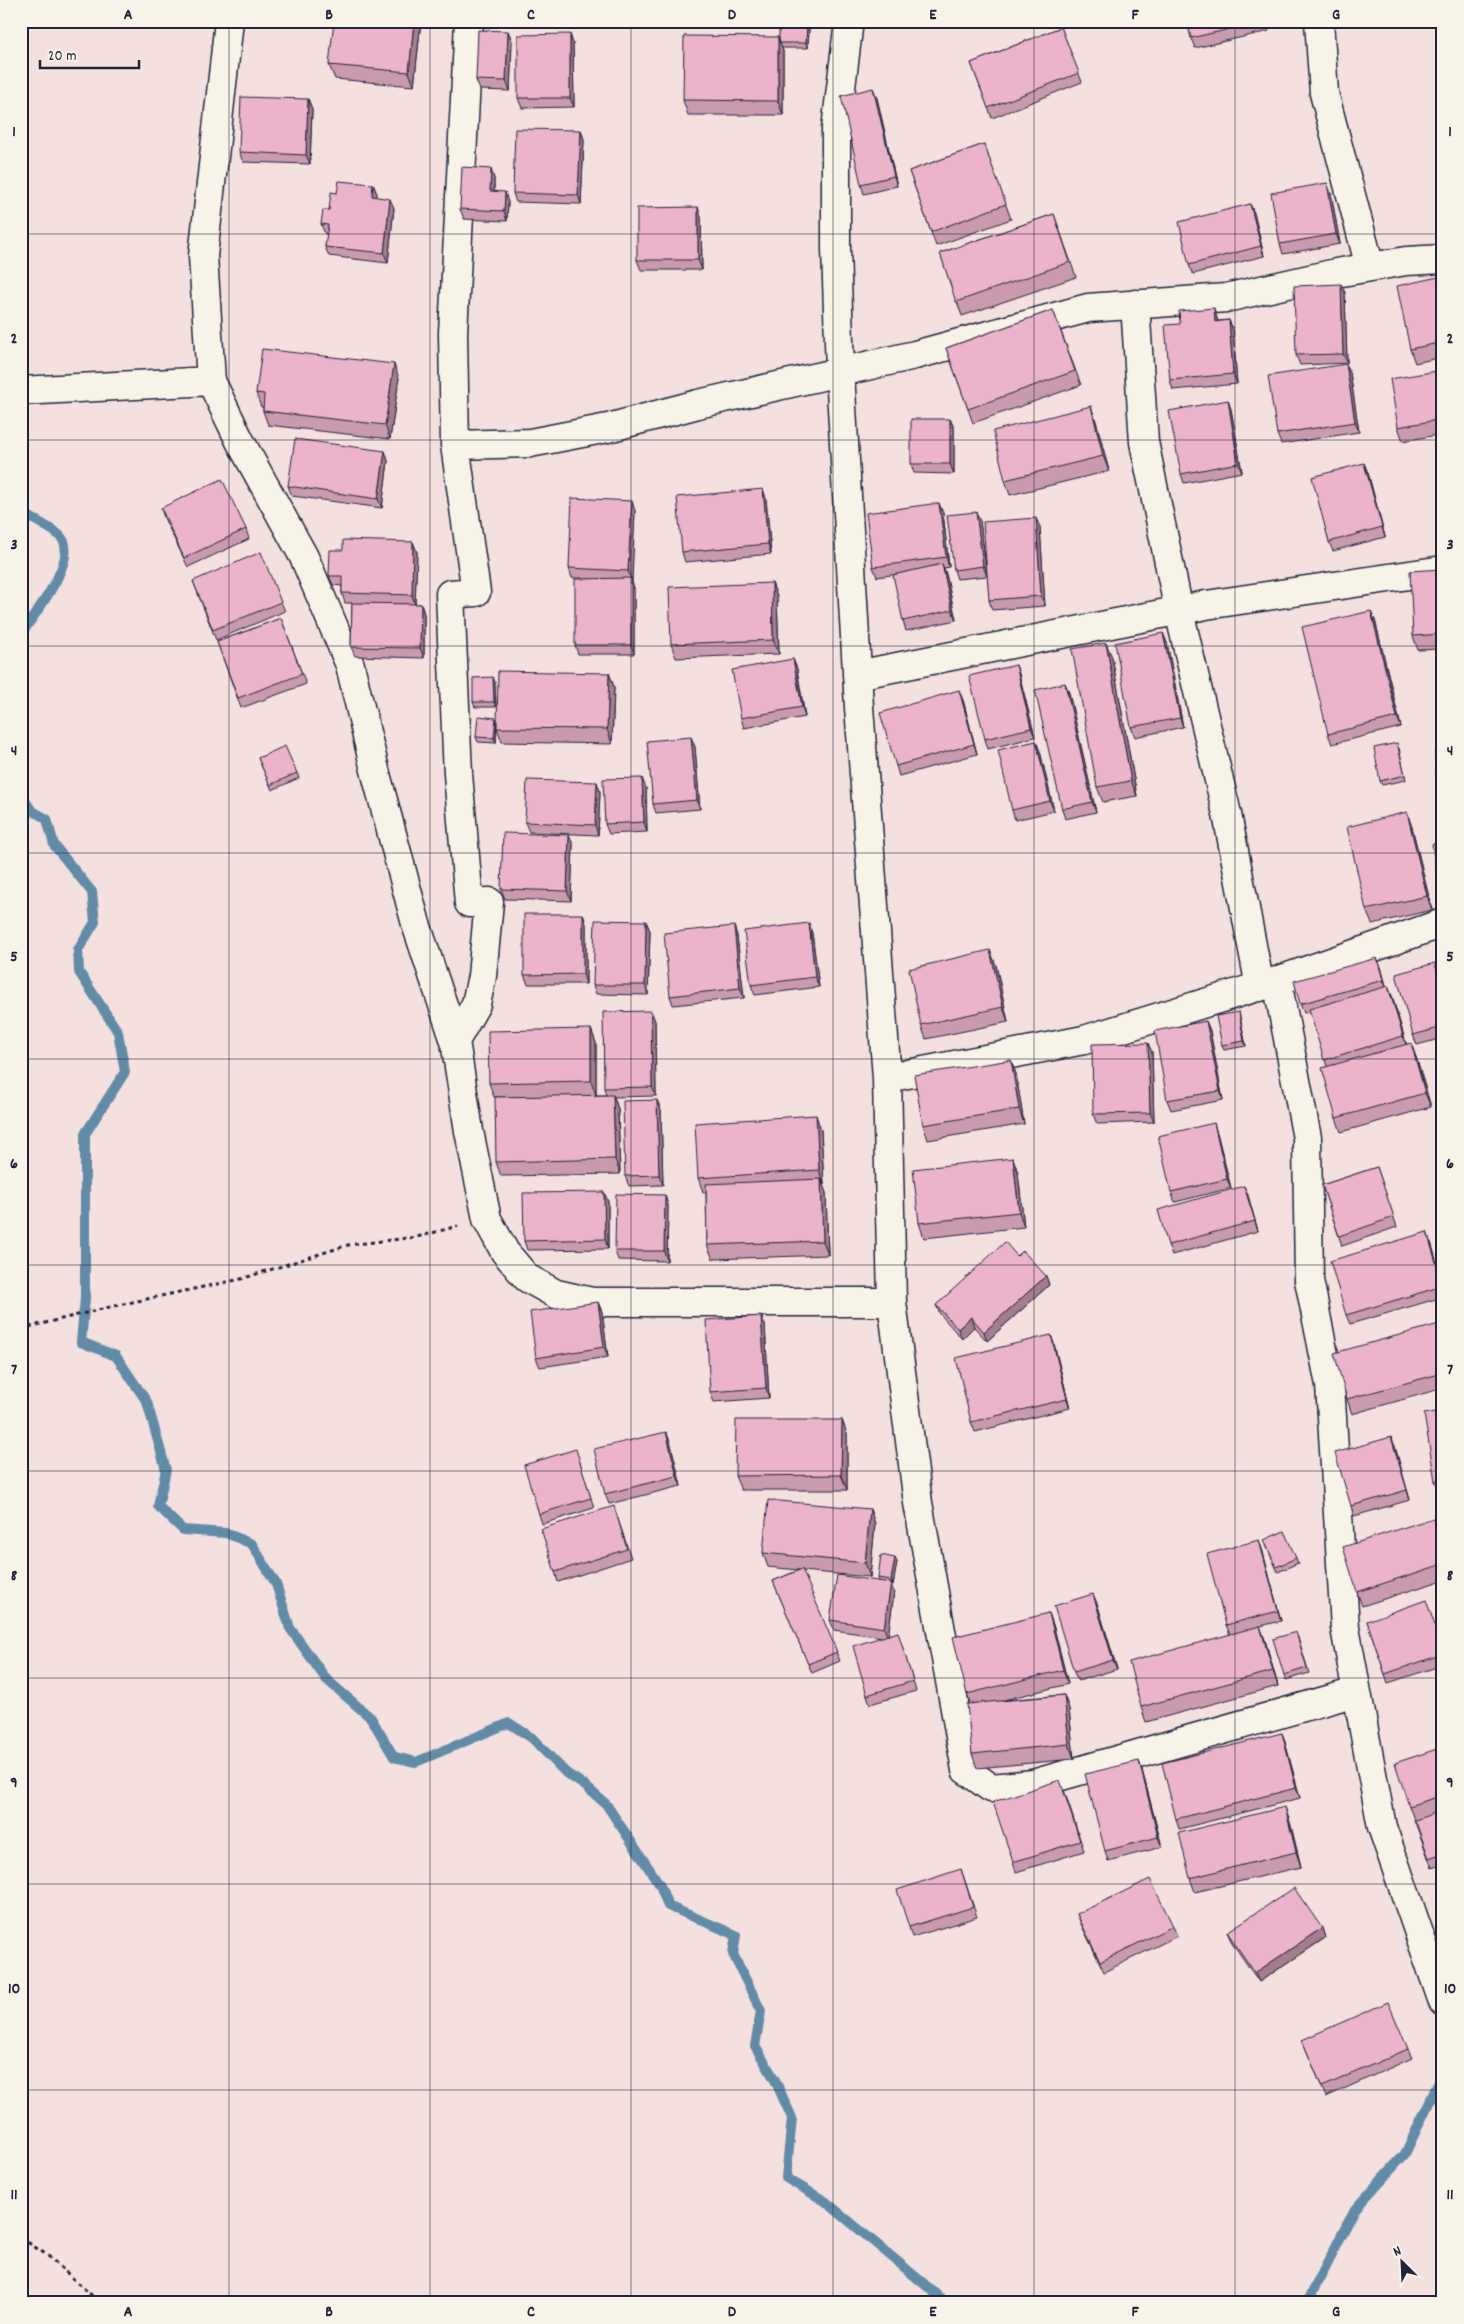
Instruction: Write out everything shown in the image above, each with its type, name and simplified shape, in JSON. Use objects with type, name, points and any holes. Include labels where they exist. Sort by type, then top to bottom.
[{"type":"street","points":[[229,21],[203,256],[211,381],[240,441],[304,557],[350,666],[376,774],[416,924],[455,1041],[469,1131],[487,1219],[505,1252],[527,1278],[556,1294],[592,1302],[892,1302]]},
{"type":"street","points":[[455,1041],[476,1004],[482,976],[489,902],[469,903],[458,774],[450,594],[476,592],[455,445],[454,333],[469,21]]},
{"type":"street","points":[[849,21],[836,130],[836,249],[840,372],[857,675],[887,1078],[892,1302],[918,1503],[966,1770],[991,1788],[1033,1784],[1356,1692]]},
{"type":"street","points":[[1319,21],[1324,93],[1370,267]]},
{"type":"street","points":[[455,445],[530,442],[600,429],[698,404],[915,355],[1088,308],[1226,298],[1370,267],[1406,261],[1443,259]]},
{"type":"street","points":[[1135,304],[1144,442],[1178,610],[1307,1138],[1309,1280],[1330,1385],[1345,1628],[1356,1692],[1382,1827],[1443,2002]]},
{"type":"street","points":[[21,391],[211,381]]},
{"type":"street","points":[[857,675],[1178,610],[1443,570]]},
{"type":"street","points":[[887,1078],[1084,1040],[1268,984],[1443,923]]},
{"type":"path","points":[[21,1329],[106,1307],[241,1279],[348,1245],[417,1237],[487,1219]]},
{"type":"path","points":[[21,2238],[47,2255],[100,2303]]},
{"type":"building","points":[[334,21],[414,21],[409,72],[329,65]]},
{"type":"building","points":[[1187,21],[1265,21],[1191,38]]},
{"type":"building","points":[[779,23],[807,23],[806,43],[780,43]]},
{"type":"building","points":[[1061,27],[1079,73],[988,108],[971,63]]},
{"type":"building","points":[[478,30],[508,31],[506,81],[476,80]]},
{"type":"building","points":[[570,34],[570,98],[518,98],[518,35]]},
{"type":"building","points":[[684,36],[778,37],[778,101],[683,100]]},
{"type":"building","points":[[873,88],[894,176],[861,184],[841,96]]},
{"type":"building","points":[[241,97],[308,99],[306,155],[239,152]]},
{"type":"building","points":[[515,129],[581,130],[578,195],[513,193]]},
{"type":"building","points":[[984,144],[1006,204],[931,232],[909,171]]},
{"type":"building","points":[[462,167],[491,169],[490,191],[505,192],[504,211],[460,209]]},
{"type":"building","points":[[339,181],[373,184],[372,196],[390,199],[384,253],[325,247],[328,225],[321,224],[323,210],[329,210],[331,192],[337,193]]},
{"type":"building","points":[[1327,183],[1336,234],[1280,244],[1271,193]]},
{"type":"building","points":[[1250,204],[1261,246],[1189,265],[1179,222]]},
{"type":"building","points":[[698,207],[698,260],[637,260],[637,208]]},
{"type":"building","points":[[1054,214],[1070,262],[956,302],[940,253]]},
{"type":"building","points":[[1443,276],[1443,342],[1410,349],[1397,286]]},
{"type":"building","points":[[1341,284],[1343,354],[1296,355],[1294,286]]},
{"type":"building","points":[[1214,308],[1215,322],[1229,320],[1233,374],[1170,380],[1165,325],[1180,324],[1179,311]]},
{"type":"building","points":[[1053,310],[1075,371],[968,409],[946,348]]},
{"type":"building","points":[[262,349],[394,364],[385,425],[263,411],[264,394],[256,393]]},
{"type":"building","points":[[1346,364],[1355,422],[1277,434],[1268,376]]},
{"type":"building","points":[[1443,370],[1443,419],[1398,427],[1390,379]]},
{"type":"building","points":[[1228,400],[1238,463],[1181,474],[1169,411]]},
{"type":"building","points":[[1091,406],[1103,456],[1005,480],[993,431]]},
{"type":"building","points":[[911,419],[950,419],[950,464],[911,464]]},
{"type":"building","points":[[295,439],[385,451],[378,499],[288,486]]},
{"type":"building","points":[[1364,463],[1382,527],[1329,542],[1312,477]]},
{"type":"building","points":[[222,479],[246,529],[184,558],[161,508]]},
{"type":"building","points":[[763,489],[768,544],[682,552],[677,497]]},
{"type":"building","points":[[572,498],[632,501],[628,571],[569,568]]},
{"type":"building","points":[[939,503],[946,557],[873,567],[866,513]]},
{"type":"building","points":[[976,512],[983,566],[954,570],[947,515]]},
{"type":"building","points":[[1036,518],[1041,596],[989,600],[983,522]]},
{"type":"building","points":[[343,540],[413,542],[412,595],[342,593],[342,576],[329,576],[330,550],[343,550]]},
{"type":"building","points":[[261,552],[281,602],[213,630],[193,581]]},
{"type":"building","points":[[942,564],[952,610],[903,621],[893,575]]},
{"type":"building","points":[[1443,569],[1443,634],[1413,636],[1410,571]]},
{"type":"building","points":[[631,578],[631,645],[575,645],[575,579]]},
{"type":"building","points":[[772,583],[773,640],[671,644],[669,587]]},
{"type":"building","points":[[352,603],[421,604],[420,648],[351,647]]},
{"type":"building","points":[[1371,611],[1397,717],[1328,734],[1302,627]]},
{"type":"building","points":[[281,618],[302,674],[238,698],[217,642]]},
{"type":"building","points":[[1163,633],[1180,718],[1131,727],[1115,643]]},
{"type":"building","points":[[1106,643],[1131,781],[1097,787],[1072,649]]},
{"type":"building","points":[[793,659],[802,707],[741,718],[732,670]]},
{"type":"building","points":[[1016,665],[1031,728],[985,739],[969,676]]},
{"type":"building","points":[[498,671],[609,673],[607,729],[497,728]]},
{"type":"building","points":[[493,677],[494,702],[473,702],[473,678]]},
{"type":"building","points":[[1065,683],[1092,802],[1062,809],[1035,690]]},
{"type":"building","points":[[959,690],[974,744],[896,766],[880,713]]},
{"type":"building","points":[[478,716],[496,718],[494,738],[476,737]]},
{"type":"building","points":[[691,737],[697,800],[653,804],[647,741]]},
{"type":"building","points":[[1036,741],[1050,801],[1012,810],[998,750]]},
{"type":"building","points":[[1397,743],[1405,775],[1380,781],[1374,748]]},
{"type":"building","points":[[285,746],[297,773],[270,785],[258,758]]},
{"type":"building","points":[[1435,752],[1443,752],[1443,803],[1438,803]]},
{"type":"building","points":[[642,778],[644,822],[605,824],[603,779]]},
{"type":"building","points":[[527,780],[597,782],[595,825],[525,822]]},
{"type":"building","points":[[1407,812],[1427,896],[1366,910],[1347,827]]},
{"type":"building","points":[[503,833],[569,835],[567,891],[501,889]]},
{"type":"building","points":[[1443,842],[1443,885],[1439,886],[1432,844]]},
{"type":"building","points":[[524,914],[583,914],[583,974],[524,975]]},
{"type":"building","points":[[595,920],[646,921],[645,985],[593,985]]},
{"type":"building","points":[[809,923],[815,977],[751,985],[744,931]]},
{"type":"building","points":[[734,926],[740,988],[670,996],[664,933]]},
{"type":"building","points":[[990,950],[1003,1007],[921,1025],[909,969]]},
{"type":"building","points":[[1377,958],[1383,980],[1300,1004],[1294,981]]},
{"type":"building","points":[[1435,963],[1443,991],[1443,1027],[1413,1035],[1396,974]]},
{"type":"building","points":[[1388,986],[1403,1036],[1324,1060],[1309,1009]]},
{"type":"building","points":[[651,1011],[652,1087],[604,1088],[603,1012]]},
{"type":"building","points":[[1239,1012],[1244,1041],[1222,1045],[1216,1016]]},
{"type":"building","points":[[1206,1021],[1220,1091],[1167,1100],[1155,1031]]},
{"type":"building","points":[[591,1029],[591,1081],[489,1083],[488,1031]]},
{"type":"building","points":[[1148,1043],[1150,1113],[1093,1114],[1092,1044]]},
{"type":"building","points":[[1411,1043],[1425,1093],[1336,1118],[1322,1068]]},
{"type":"building","points":[[1011,1060],[1019,1109],[923,1125],[914,1075]]},
{"type":"building","points":[[613,1095],[615,1159],[496,1162],[495,1097]]},
{"type":"building","points":[[657,1100],[659,1175],[625,1176],[623,1101]]},
{"type":"building","points":[[816,1115],[819,1170],[698,1178],[695,1123]]},
{"type":"building","points":[[1214,1123],[1227,1179],[1171,1192],[1158,1136]]},
{"type":"building","points":[[1013,1158],[1019,1212],[919,1223],[913,1169]]},
{"type":"building","points":[[1377,1167],[1394,1217],[1339,1236],[1322,1185]]},
{"type":"building","points":[[821,1179],[823,1241],[707,1245],[706,1184]]},
{"type":"building","points":[[1244,1186],[1255,1221],[1168,1245],[1158,1210]]},
{"type":"building","points":[[604,1192],[605,1239],[524,1241],[523,1193]]},
{"type":"building","points":[[616,1194],[665,1195],[664,1251],[615,1251]]},
{"type":"building","points":[[1427,1232],[1443,1286],[1346,1315],[1330,1261]]},
{"type":"building","points":[[1005,1242],[1017,1256],[1023,1251],[1046,1276],[984,1332],[971,1317],[958,1329],[936,1305]]},
{"type":"building","points":[[598,1302],[604,1347],[536,1358],[530,1312]]},
{"type":"building","points":[[761,1316],[766,1388],[710,1392],[706,1320]]},
{"type":"building","points":[[1443,1323],[1443,1373],[1347,1399],[1334,1353]]},
{"type":"building","points":[[1051,1335],[1067,1399],[971,1422],[956,1358]]},
{"type":"building","points":[[1443,1411],[1443,1479],[1435,1481],[1424,1414]]},
{"type":"building","points":[[736,1420],[842,1420],[841,1475],[735,1476]]},
{"type":"building","points":[[666,1432],[677,1476],[605,1494],[594,1449]]},
{"type":"building","points":[[1391,1437],[1407,1490],[1351,1506],[1335,1453]]},
{"type":"building","points":[[576,1449],[591,1498],[539,1514],[524,1465]]},
{"type":"building","points":[[768,1500],[870,1509],[865,1563],[763,1553]]},
{"type":"building","points":[[614,1506],[627,1549],[555,1572],[541,1529]]},
{"type":"building","points":[[1443,1515],[1443,1564],[1357,1592],[1343,1547]]},
{"type":"building","points":[[1284,1531],[1296,1558],[1276,1567],[1264,1540]]},
{"type":"building","points":[[1259,1540],[1278,1611],[1226,1625],[1207,1554]]},
{"type":"building","points":[[881,1555],[895,1558],[891,1580],[878,1578]]},
{"type":"building","points":[[802,1569],[837,1652],[808,1664],[773,1581]]},
{"type":"building","points":[[837,1575],[891,1583],[884,1628],[830,1620]]},
{"type":"building","points":[[1093,1594],[1113,1660],[1074,1672],[1054,1606]]},
{"type":"building","points":[[1426,1600],[1443,1648],[1443,1654],[1385,1674],[1367,1621]]},
{"type":"building","points":[[1049,1613],[1063,1670],[967,1694],[953,1637]]},
{"type":"building","points":[[1260,1626],[1273,1671],[1141,1707],[1129,1662]]},
{"type":"building","points":[[898,1632],[913,1681],[867,1695],[853,1646]]},
{"type":"building","points":[[1296,1632],[1307,1668],[1284,1675],[1273,1639]]},
{"type":"building","points":[[1064,1695],[1069,1744],[972,1754],[967,1704]]},
{"type":"building","points":[[1282,1733],[1296,1788],[1176,1819],[1162,1763]]},
{"type":"building","points":[[1443,1747],[1443,1795],[1409,1806],[1395,1763]]},
{"type":"building","points":[[1139,1761],[1158,1837],[1105,1851],[1085,1774]]},
{"type":"building","points":[[1060,1780],[1080,1841],[1013,1862],[993,1802]]},
{"type":"building","points":[[1285,1807],[1296,1852],[1190,1878],[1179,1833]]},
{"type":"building","points":[[1443,1810],[1443,1853],[1429,1858],[1415,1820]]},
{"type":"building","points":[[961,1869],[973,1907],[909,1927],[897,1890]]},
{"type":"building","points":[[1150,1879],[1173,1926],[1100,1962],[1077,1914]]},
{"type":"building","points":[[1294,1888],[1322,1928],[1255,1973],[1227,1932]]},
{"type":"building","points":[[1388,2002],[1408,2049],[1322,2087],[1302,2040]]},
{"type":"waterway","points":[[21,512],[58,534],[65,546],[65,558],[60,572],[53,586],[21,634]]},
{"type":"waterway","points":[[21,794],[31,810],[47,819],[54,845],[92,892],[95,922],[78,950],[79,972],[118,1032],[125,1072],[85,1134],[85,1298],[81,1342],[116,1356],[147,1402],[166,1470],[158,1506],[183,1530],[226,1533],[252,1544],[276,1584],[290,1628],[326,1679],[371,1718],[394,1757],[416,1762],[509,1723],[532,1738],[566,1773],[584,1785],[606,1804],[660,1885],[668,1906],[736,1935],[733,1954],[761,2011],[755,2046],[775,2080],[792,2118],[786,2178],[825,2201],[947,2303]]},
{"type":"waterway","points":[[1307,2303],[1355,2209],[1405,2154],[1443,2073]]}]
